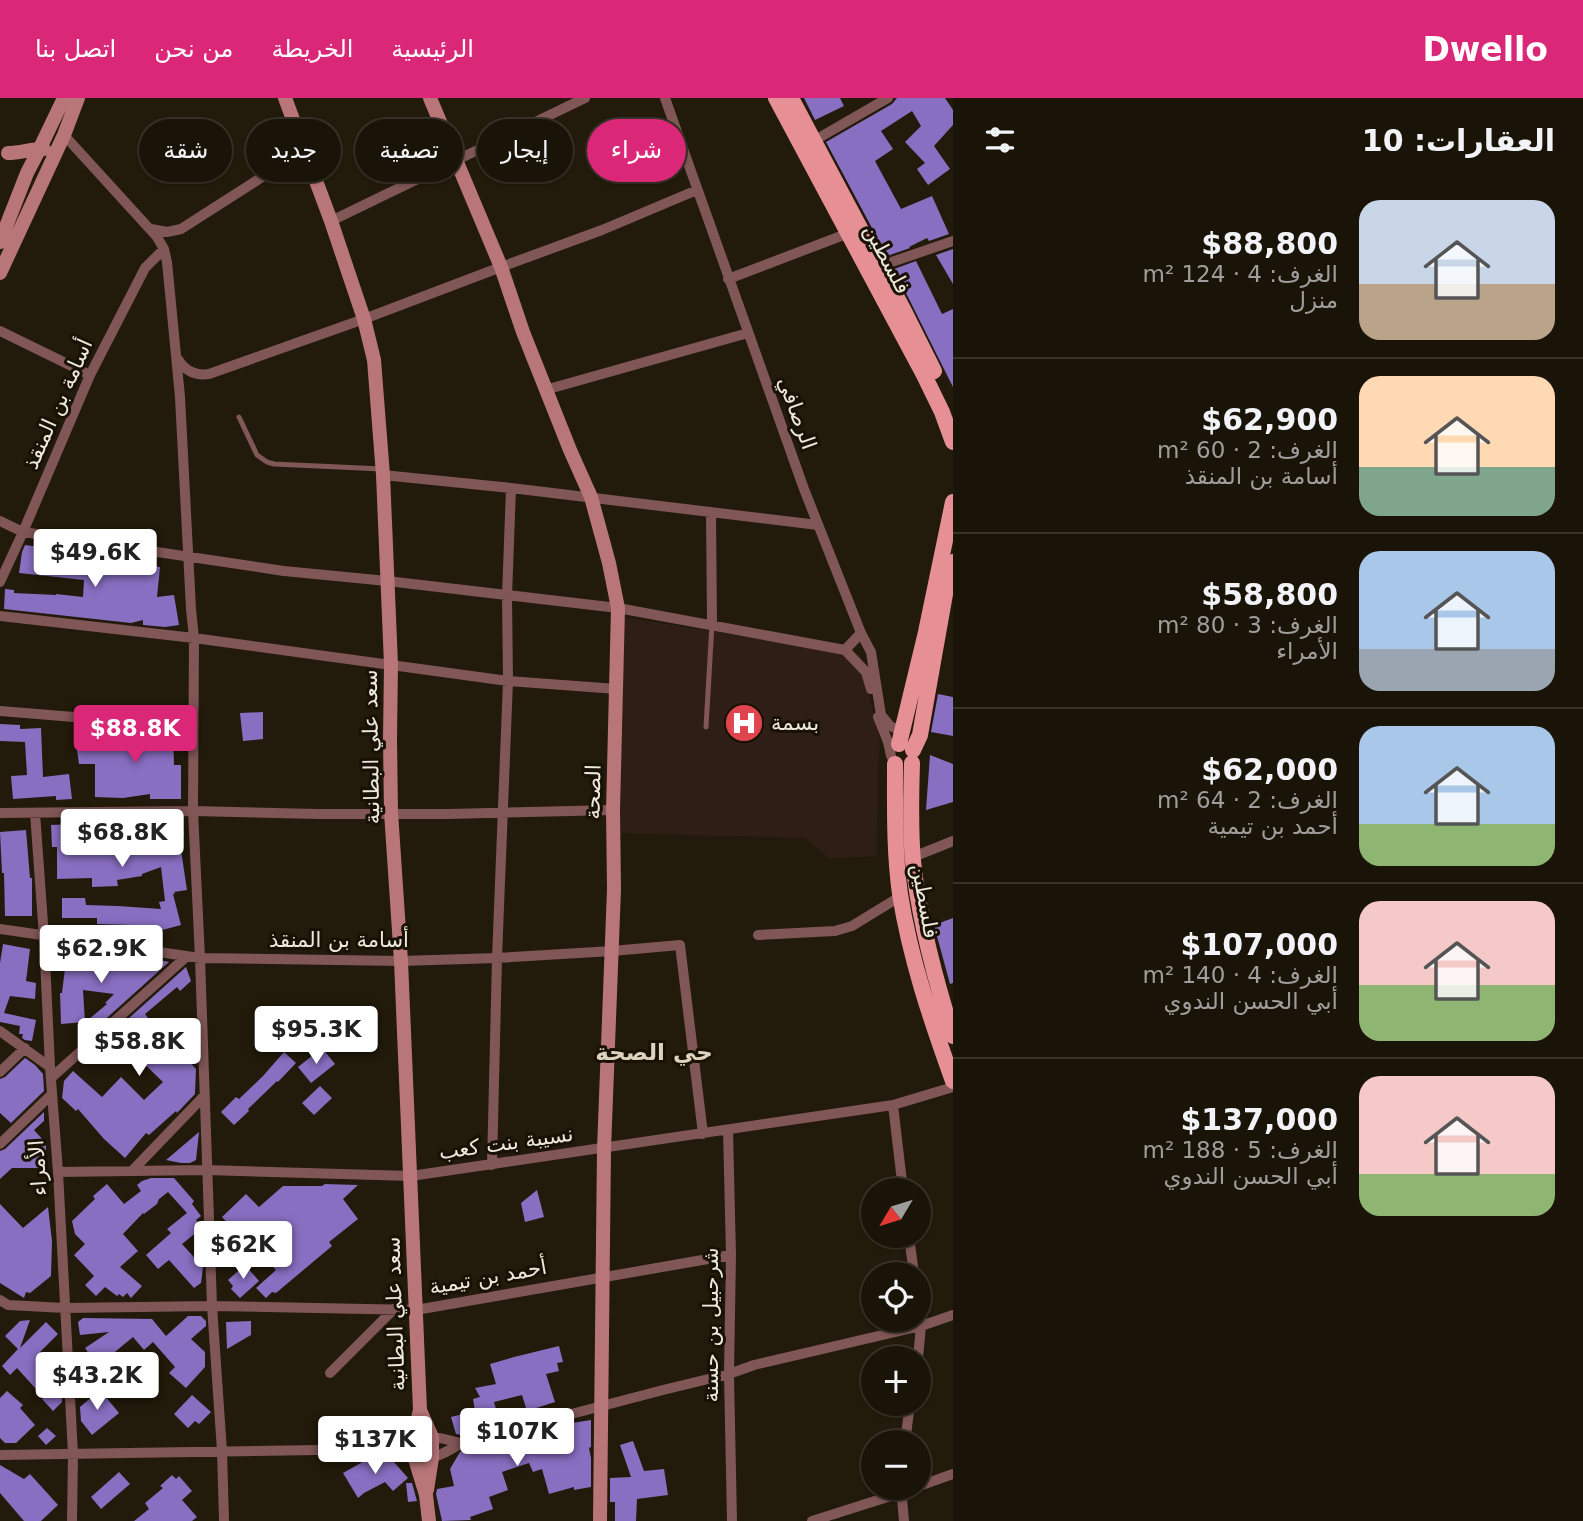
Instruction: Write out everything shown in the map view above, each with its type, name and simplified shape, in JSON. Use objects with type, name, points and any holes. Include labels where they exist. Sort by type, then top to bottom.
[{"type":"main road","points":[[0,242],[27,173],[64,98]]},
{"type":"main road","points":[[0,273],[64,135],[78,98]]},
{"type":"main road","name":"سعد علي البطانية","points":[[285,98],[293,119]]},
{"type":"main road","name":"الصحة","points":[[430,98],[439,119]]},
{"type":"main road","name":"فلسطين","points":[[776,98],[808,144],[880,265],[953,411]]},
{"type":"main road","name":"فلسطين","points":[[791,98],[808,144],[849,233],[925,375],[953,442]]},
{"type":"main road","points":[[4,150],[31,151],[40,148],[55,152]]},
{"type":"main road","points":[[4,150],[27,173]]},
{"type":"main road","name":"الصحة","points":[[463,178],[500,267],[545,390],[591,497],[618,608],[614,877],[604,1149],[600,1521]]},
{"type":"main road","name":"سعد علي البطانية","points":[[317,182],[364,319],[374,360],[391,664],[391,812],[401,961],[420,1410],[413,1439],[429,1521]]},
{"type":"main road","name":"فلسطين","points":[[953,502],[902,751],[896,860],[901,896],[925,999],[953,1081]]},
{"type":"main road","name":"فلسطين","points":[[902,751],[920,735],[953,562]]},
{"type":"main road","name":"فلسطين","points":[[902,751],[911,809],[917,892],[937,985],[953,1036]]},
{"type":"main road","name":"سعد علي البطانية","points":[[420,1410],[432,1437],[432,1458],[426,1495]]},
{"type":"street","points":[[463,158],[585,98]]},
{"type":"street","name":"الرصافي","points":[[664,98],[818,525],[871,653],[881,715],[890,726],[897,729],[902,751]]},
{"type":"street","points":[[808,144],[888,98]]},
{"type":"street","points":[[64,135],[157,237],[167,262],[186,486],[194,638],[193,811],[206,1170],[224,1521]]},
{"type":"street","points":[[147,227],[160,232],[181,229],[254,182]]},
{"type":"street","points":[[331,221],[412,182]]},
{"type":"street","points":[[176,356],[182,366],[191,372],[209,374],[602,230],[697,190]]},
{"type":"street","points":[[728,278],[849,233]]},
{"type":"street","points":[[880,265],[953,241]]},
{"type":"street","name":"أسامة بن المنقذ","points":[[0,582],[90,375],[145,268],[164,249]]},
{"type":"street","points":[[0,331],[90,375]]},
{"type":"street","points":[[545,390],[748,333]]},
{"type":"street","points":[[382,472],[818,525]]},
{"type":"street","points":[[492,1165],[508,681],[507,596],[511,488]]},
{"type":"street","points":[[711,512],[712,624]]},
{"type":"street","points":[[0,521],[23,532],[188,558],[618,608],[845,650],[866,672],[888,742],[902,751]]},
{"type":"street","points":[[0,616],[194,638],[508,681],[617,689]]},
{"type":"street","points":[[845,650],[861,633]]},
{"type":"street","points":[[0,711],[111,720]]},
{"type":"street","points":[[0,813],[193,811],[318,814],[613,810]]},
{"type":"street","name":"الأمراء","points":[[35,813],[73,1454],[72,1521]]},
{"type":"street","points":[[913,858],[953,841]]},
{"type":"street","points":[[758,935],[845,929],[901,896]]},
{"type":"street","name":"أسامة بن المنقذ","points":[[0,929],[200,958],[401,961],[497,958],[680,945],[703,1134]]},
{"type":"street","points":[[0,1031],[24,1048],[50,1073],[186,957]]},
{"type":"street","points":[[0,1072],[24,1048]]},
{"type":"street","name":"نسيبة بنت كعب","points":[[58,1172],[206,1170],[411,1176],[893,1105],[953,1087]]},
{"type":"street","points":[[0,1144],[52,1094]]},
{"type":"street","points":[[132,1171],[204,1096]]},
{"type":"street","points":[[893,1105],[902,1178]]},
{"type":"street","name":"شرحبيل بن حسنة","points":[[728,1130],[732,1521]]},
{"type":"street","name":"أحمد بن تيمية","points":[[0,1300],[8,1305],[65,1308],[212,1306],[416,1310],[731,1255]]},
{"type":"street","points":[[330,1373],[394,1309]]},
{"type":"street","points":[[931,1323],[953,1315]]},
{"type":"street","points":[[0,1455],[385,1449],[403,1457],[432,1458],[444,1455],[461,1443],[729,1374],[754,1365],[895,1332]]},
{"type":"street","points":[[385,1449],[402,1439],[432,1437],[461,1443]]},
{"type":"street","points":[[931,1482],[953,1474]]},
{"type":"street","points":[[813,1521],[873,1500]]},
{"type":"street","points":[[902,1500],[904,1521]]},
{"type":"lane","points":[[239,417],[257,456],[267,462],[382,472]]},
{"type":"lane","points":[[706,727],[712,624]]},
{"type":"shaded area","name":"بسمة","points":[[616,616],[860,655],[880,743],[877,856],[829,859],[806,838],[610,833]]},
{"type":"building","points":[[804,98],[840,98],[844,106],[815,120]]},
{"type":"building","points":[[897,98],[945,98],[953,110],[953,125],[934,146],[950,169],[928,185],[917,169],[925,163],[905,142],[921,126],[912,111],[881,131],[893,149],[875,161],[901,209],[932,196],[949,234],[929,241],[927,238],[910,248],[887,256],[826,142],[892,104]]},
{"type":"building","points":[[953,249],[953,284],[936,255]]},
{"type":"building","points":[[916,261],[942,314],[953,309],[953,387],[894,269]]},
{"type":"building","points":[[25,545],[110,556],[109,562],[160,567],[157,597],[174,595],[179,625],[143,625],[143,620],[131,623],[4,609],[5,589],[14,590],[14,593],[83,597],[84,580],[19,573]]},
{"type":"building","points":[[938,694],[953,697],[953,736],[931,732]]},
{"type":"building","points":[[263,712],[263,739],[243,741],[240,713]]},
{"type":"building","points":[[0,724],[20,725],[20,729],[41,728],[43,777],[69,774],[72,799],[56,800],[56,796],[13,799],[11,776],[27,775],[25,742],[0,741]]},
{"type":"building","points":[[121,725],[139,728],[173,726],[174,765],[181,765],[181,799],[150,799],[150,794],[123,798],[95,797],[95,764],[79,764],[75,735],[88,734],[89,750],[117,750],[114,740],[124,738]]},
{"type":"building","points":[[930,755],[953,764],[953,802],[926,810]]},
{"type":"building","points":[[113,822],[131,822],[132,826],[181,822],[184,835],[179,837],[187,890],[173,894],[181,925],[151,933],[131,932],[131,925],[97,924],[97,918],[62,918],[62,898],[85,898],[86,905],[161,909],[159,902],[165,901],[161,867],[142,876],[117,880],[118,886],[92,887],[92,878],[57,879],[57,847],[52,847],[51,825],[73,824],[73,830]]},
{"type":"building","points":[[26,830],[32,878],[32,916],[5,916],[0,832]]},
{"type":"building","points":[[953,918],[953,983],[950,984],[934,925]]},
{"type":"building","points":[[3,944],[30,949],[26,981],[36,983],[35,999],[10,996],[4,1013],[36,1020],[32,1041],[22,1038],[23,1034],[19,1034],[20,1026],[0,1022],[0,963]]},
{"type":"building","points":[[67,951],[89,954],[88,957],[144,963],[150,958],[169,962],[90,1033],[82,1025],[107,1004],[105,1003],[114,994],[83,990],[85,1022],[61,1024],[60,993]]},
{"type":"building","points":[[186,967],[191,981],[180,991],[177,987],[145,1014],[163,1039],[177,1023],[192,1022],[193,1046],[186,1046],[187,1059],[196,1069],[195,1094],[177,1113],[176,1111],[149,1135],[146,1133],[125,1158],[78,1109],[76,1111],[62,1098],[64,1081],[73,1071],[102,1097],[121,1077],[144,1100],[163,1082],[125,1046],[105,1064],[98,1056],[95,1059],[90,1053]]},
{"type":"building","points":[[322,1048],[335,1064],[311,1083],[298,1067]]},
{"type":"building","points":[[284,1052],[296,1063],[234,1125],[221,1112],[236,1097],[239,1099]]},
{"type":"building","points":[[25,1058],[43,1074],[44,1091],[11,1123],[0,1113],[0,1079]]},
{"type":"building","points":[[320,1086],[332,1098],[314,1115],[302,1103]]},
{"type":"building","points":[[44,1112],[44,1121],[34,1130],[46,1143],[46,1168],[12,1168],[0,1179],[0,1151]]},
{"type":"building","points":[[199,1132],[196,1160],[181,1163],[166,1160]]},
{"type":"building","points":[[151,1178],[174,1178],[194,1201],[192,1204],[201,1216],[196,1220],[202,1228],[182,1244],[203,1267],[201,1283],[194,1288],[169,1260],[158,1269],[146,1255],[171,1233],[167,1229],[187,1213],[168,1192],[123,1234],[138,1251],[120,1267],[142,1286],[131,1298],[127,1293],[123,1297],[119,1294],[117,1296],[105,1287],[96,1296],[85,1285],[94,1276],[74,1255],[85,1244],[75,1234],[72,1221],[107,1184],[124,1204],[141,1191],[137,1185]]},
{"type":"building","points":[[358,1185],[343,1199],[358,1219],[329,1242],[332,1246],[276,1293],[272,1292],[266,1298],[256,1288],[276,1270],[222,1217],[246,1194],[259,1207],[283,1186]]},
{"type":"building","points":[[537,1190],[544,1217],[525,1222],[521,1203]]},
{"type":"building","points":[[0,1204],[23,1228],[48,1207],[52,1241],[51,1276],[30,1293],[26,1292],[24,1298],[0,1283]]},
{"type":"building","points":[[245,1265],[259,1281],[240,1298],[231,1289],[233,1286],[228,1280]]},
{"type":"building","points":[[188,1316],[201,1316],[206,1321],[206,1326],[191,1339],[205,1352],[205,1367],[186,1388],[169,1373],[175,1367],[153,1342],[144,1350],[133,1337],[110,1356],[114,1361],[114,1371],[105,1377],[85,1348],[109,1332],[80,1335],[78,1322],[83,1318],[152,1319],[166,1336]]},
{"type":"building","points":[[30,1320],[20,1348],[46,1322],[58,1334],[40,1352],[50,1362],[45,1371],[47,1375],[61,1391],[62,1402],[53,1411],[17,1368],[10,1375],[2,1366],[18,1349],[5,1336],[20,1321]]},
{"type":"building","points":[[251,1321],[251,1335],[227,1349],[226,1322]]},
{"type":"building","points":[[559,1346],[563,1362],[557,1363],[559,1371],[546,1374],[555,1402],[527,1411],[522,1395],[494,1402],[500,1423],[484,1427],[483,1422],[464,1427],[466,1434],[456,1434],[451,1417],[475,1411],[473,1399],[480,1397],[475,1388],[496,1384],[490,1364]]},
{"type":"building","points":[[137,1363],[148,1378],[133,1390],[121,1376]]},
{"type":"building","points":[[100,1390],[119,1413],[92,1435],[81,1421],[80,1407]]},
{"type":"building","points":[[7,1391],[23,1405],[20,1408],[35,1425],[16,1443],[5,1443],[0,1438],[0,1398]]},
{"type":"building","points":[[192,1395],[211,1412],[199,1424],[195,1421],[188,1428],[174,1414]]},
{"type":"building","points":[[591,1420],[591,1487],[574,1490],[574,1487],[549,1494],[542,1469],[533,1472],[529,1463],[502,1472],[508,1490],[489,1497],[493,1509],[470,1517],[471,1520],[442,1521],[437,1489],[454,1486],[450,1469],[460,1452],[544,1429],[544,1433],[566,1424]]},
{"type":"building","points":[[47,1428],[56,1436],[46,1445],[38,1436]]},
{"type":"building","points":[[633,1441],[644,1471],[664,1469],[668,1495],[637,1499],[636,1521],[615,1521],[615,1502],[610,1502],[610,1478],[631,1477],[620,1445]]},
{"type":"building","points":[[388,1459],[408,1478],[393,1491],[385,1482],[358,1498],[343,1473],[366,1460],[369,1464]]},
{"type":"building","points":[[0,1465],[24,1479],[30,1474],[58,1505],[41,1521],[24,1521],[0,1493]]},
{"type":"building","points":[[119,1472],[130,1484],[101,1509],[91,1497]]},
{"type":"building","points":[[172,1475],[176,1479],[179,1476],[192,1491],[182,1500],[197,1517],[192,1521],[134,1521],[149,1509],[145,1503],[163,1488],[160,1486]]},
{"type":"building","points":[[406,1483],[412,1483],[417,1501],[408,1502]]},
{"type":"place","name":"بسمة","points":[[744,723]]},
{"type":"district","name":"حي الصحة","points":[[654,1052]]}]
